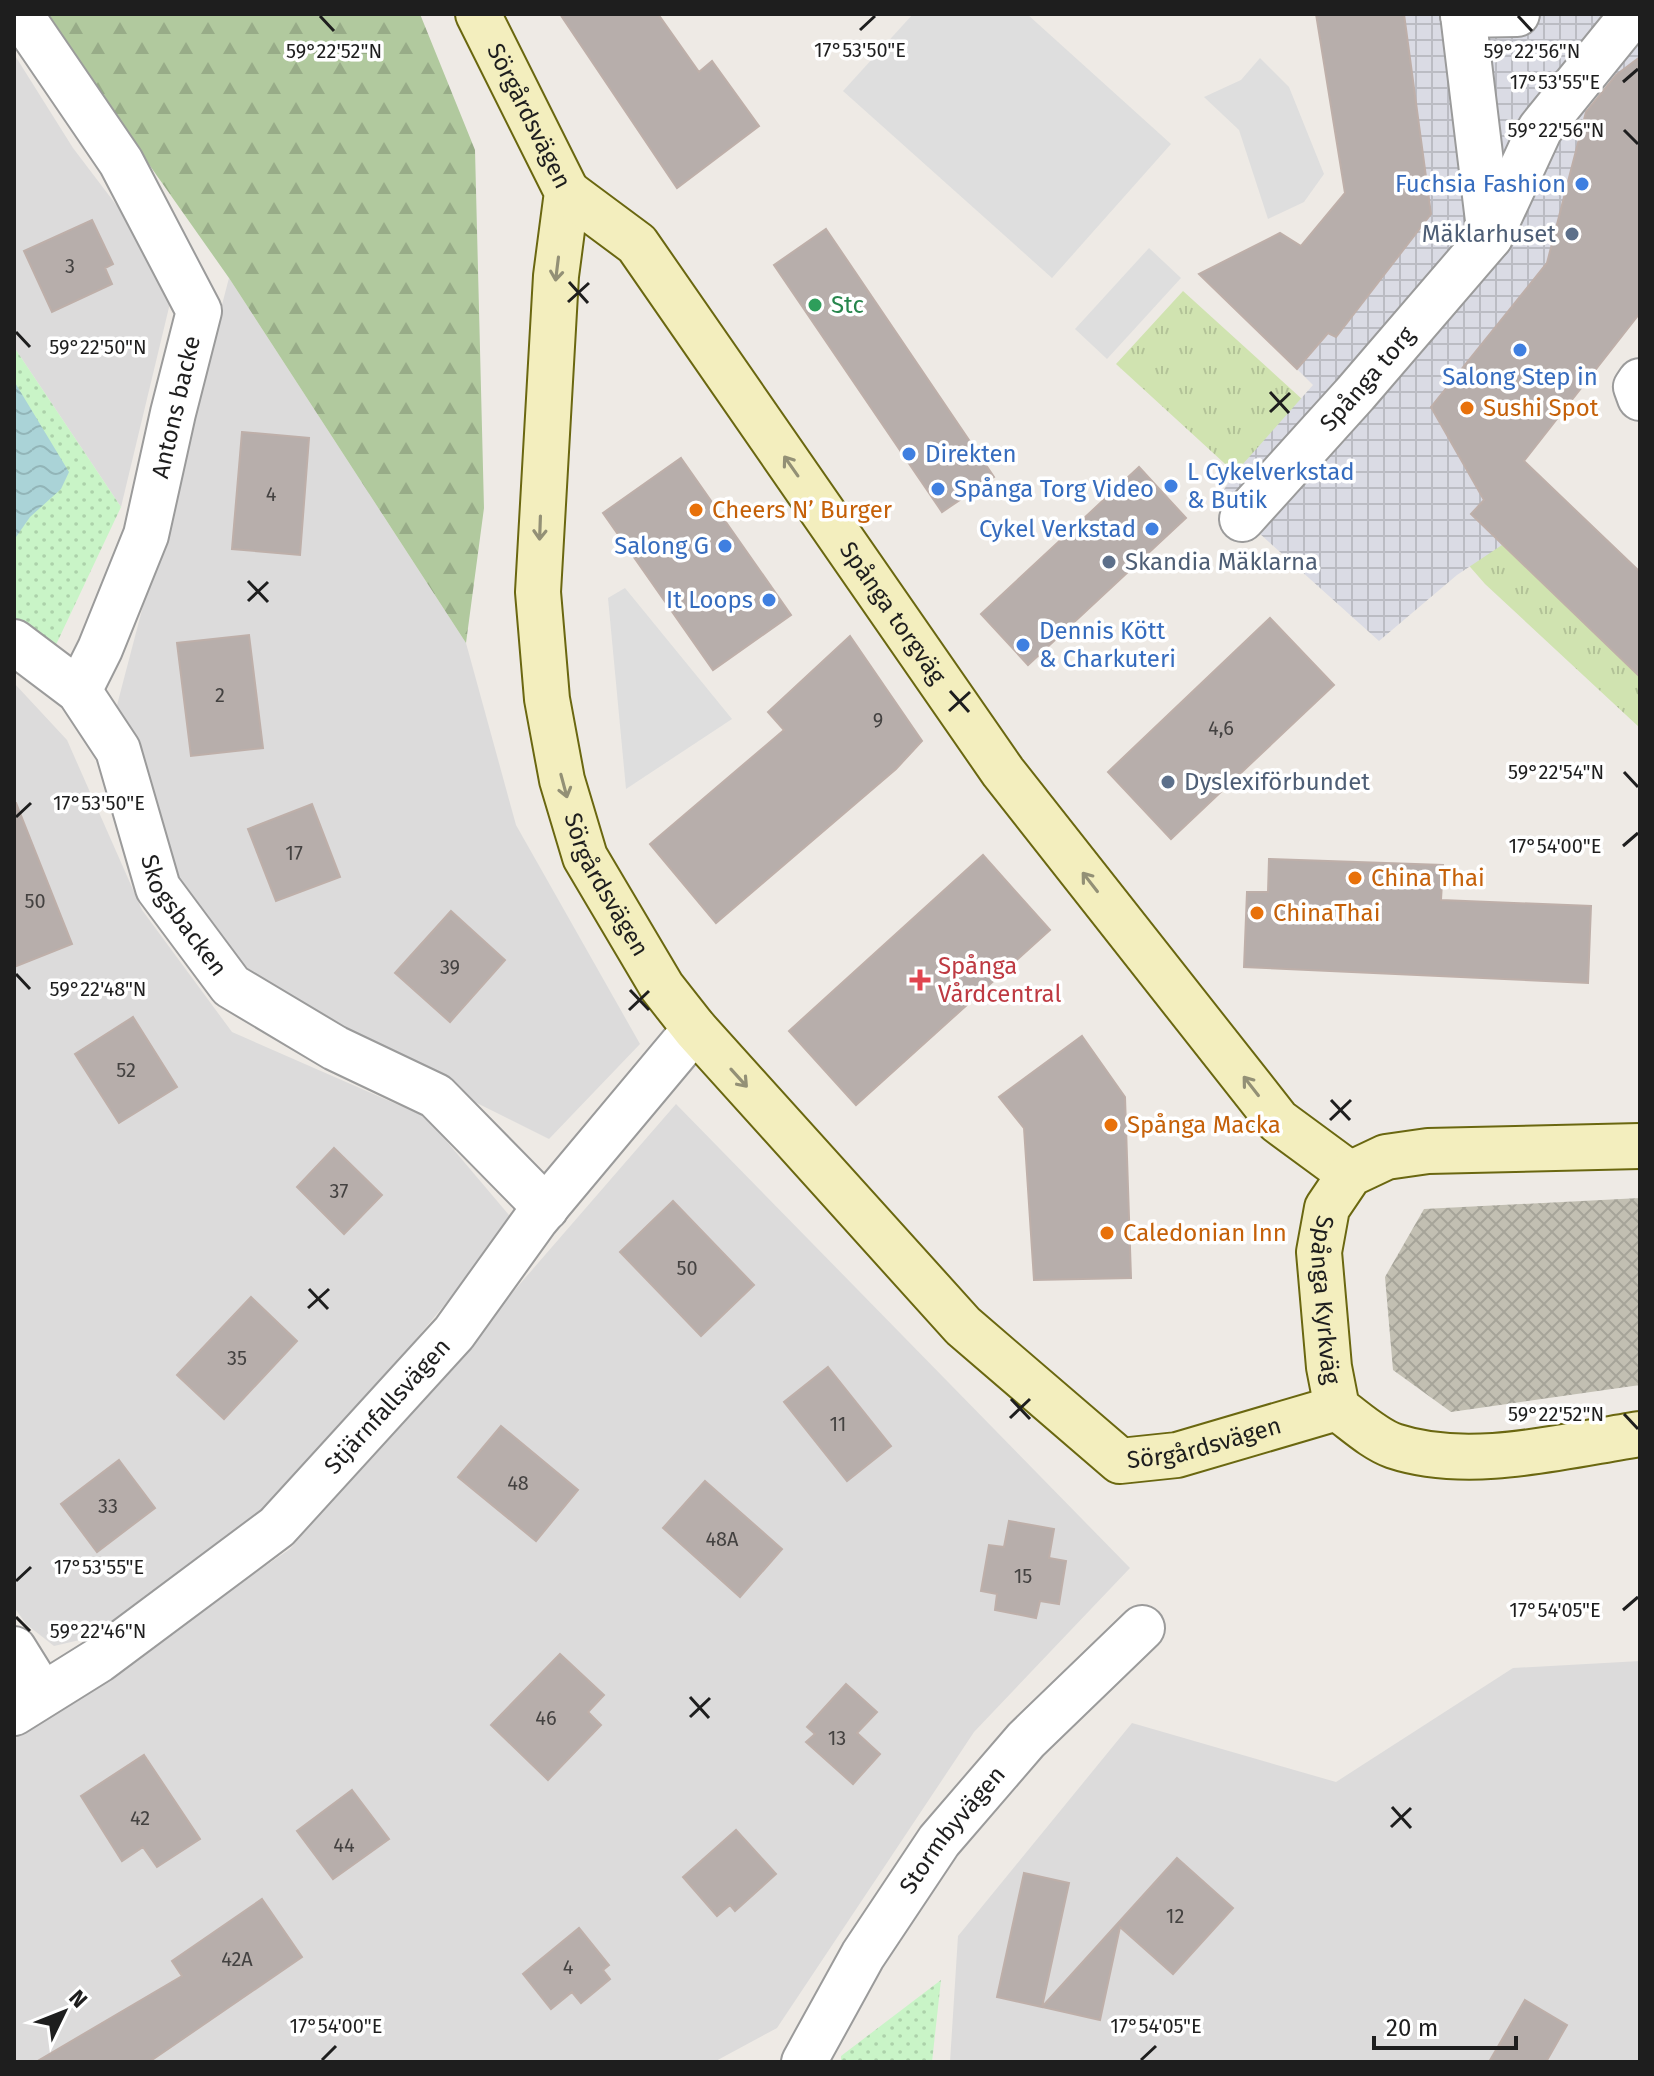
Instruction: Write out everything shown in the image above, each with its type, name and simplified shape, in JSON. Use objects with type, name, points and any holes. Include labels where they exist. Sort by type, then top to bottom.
[{"type":"street","name":"Antons backe","points":[[20,14],[121,162],[199,311],[146,535],[100,649],[79,691]]},
{"type":"street","name":"Sörgårdsvägen","points":[[478,14],[567,192],[556,276],[538,592],[547,699],[562,780],[585,857],[662,987],[695,1029],[963,1326],[1120,1461],[1177,1455],[1337,1408]]},
{"type":"street","points":[[1490,237],[1463,14],[1517,14]]},
{"type":"street","name":"Spånga torg","points":[[1242,519],[1490,237],[1540,129],[1633,14]]},
{"type":"street","name":"Spånga torgväg","points":[[567,192],[637,244],[1003,772],[1278,1121],[1350,1174]]},
{"type":"street","points":[[1640,381],[1636,387],[1640,398]]},
{"type":"street","name":"Skogsbacken","points":[[14,642],[79,691],[118,750],[158,888],[231,986],[335,1048],[436,1096],[546,1208]]},
{"type":"street","name":"Stjärnfallsvägen","points":[[28,1704],[99,1660],[277,1527],[454,1333],[546,1208],[695,1029]]},
{"type":"street","points":[[1350,1174],[1386,1157],[1450,1150],[1640,1146]]},
{"type":"street","name":"Spånga Kyrkväg","points":[[1350,1174],[1327,1208],[1319,1252],[1329,1367],[1337,1408],[1391,1445],[1448,1457],[1529,1452],[1640,1434]]},
{"type":"street","name":"Stormbyvägen","points":[[804,2062],[863,1955],[939,1841],[1026,1740],[1142,1628]]},
{"type":"street","points":[[14,1649],[28,1704]]},
{"type":"shaded area","points":[[913,14],[1027,14],[1171,144],[1052,278],[843,91]]},
{"type":"shaded area","points":[[1404,14],[1640,14],[1640,60],[1591,94],[1547,263],[1431,407],[1446,434],[1503,481],[1471,514],[1502,545],[1457,575],[1379,641],[1219,497],[1235,473],[1313,385],[1297,369],[1328,333],[1336,337]]},
{"type":"shaded area","points":[[14,54],[73,148],[155,256],[171,299],[121,507],[14,347]]},
{"type":"shaded area","points":[[1260,58],[1289,87],[1324,174],[1304,202],[1268,219],[1239,130],[1204,97],[1241,80]]},
{"type":"shaded area","points":[[1149,248],[1181,278],[1107,359],[1075,329]]},
{"type":"shaded area","points":[[229,278],[466,643],[516,825],[640,1044],[549,1139],[332,1031],[239,972],[171,874],[116,709]]},
{"type":"shaded area","points":[[625,588],[732,719],[626,789],[608,598]]},
{"type":"shaded area","points":[[14,683],[67,740],[142,910],[232,1032],[426,1117],[514,1221],[266,1520],[84,1639],[54,1646],[26,1624],[14,1607]]},
{"type":"shaded area","points":[[676,1104],[1130,1568],[974,1732],[777,2028],[714,2062],[14,2062],[14,1739],[290,1549]]},
{"type":"shaded area","points":[[1640,1198],[1640,1385],[1451,1412],[1393,1370],[1385,1277],[1424,1209]]},
{"type":"shaded area","points":[[1640,1661],[1640,2062],[950,2062],[958,1936],[1132,1723],[1336,1782],[1513,1668]]},
{"type":"green space","points":[[43,14],[420,14],[475,150],[484,508],[466,643],[229,278]]},
{"type":"green space","points":[[1183,291],[1303,400],[1235,473],[1116,364]]},
{"type":"green space","points":[[14,347],[121,507],[53,651],[14,618]]},
{"type":"green space","points":[[1398,390],[1471,515],[1640,677],[1640,728],[1485,584],[1458,553]]},
{"type":"green space","points":[[941,1980],[932,2062],[841,2062],[841,2056]]},
{"type":"water","points":[[14,381],[69,472],[61,489],[30,517],[14,540]]},
{"type":"building","points":[[560,14],[658,14],[699,72],[712,61],[759,126],[677,188]]},
{"type":"building","points":[[1316,14],[1404,14],[1431,214],[1336,337],[1328,333],[1297,369],[1199,274],[1280,233],[1301,246],[1345,193]]},
{"type":"building","points":[[1640,57],[1640,313],[1524,461],[1640,572],[1640,677],[1471,514],[1484,500],[1431,407],[1547,263],[1586,112],[1616,75]]},
{"type":"building","points":[[92,220],[113,264],[105,268],[112,284],[52,312],[24,251]]},
{"type":"building","points":[[826,229],[994,477],[942,512],[774,265]]},
{"type":"building","points":[[242,432],[309,438],[300,555],[232,549]]},
{"type":"building","points":[[681,458],[791,615],[713,670],[603,513]]},
{"type":"building","points":[[1139,467],[1186,518],[1028,665],[981,614]]},
{"type":"building","points":[[1270,618],[1334,685],[1171,839],[1108,772]]},
{"type":"building","points":[[249,635],[263,748],[191,756],[177,643]]},
{"type":"building","points":[[850,636],[922,741],[896,769],[716,923],[650,844],[784,730],[768,712]]},
{"type":"building","points":[[14,803],[72,944],[14,967]]},
{"type":"building","points":[[312,804],[340,877],[276,901],[248,829]]},
{"type":"building","name":"Spånga Vårdcentral","points":[[983,855],[1050,930],[856,1105],[789,1031]]},
{"type":"building","points":[[1269,859],[1443,865],[1441,900],[1591,906],[1588,983],[1244,967],[1247,892],[1268,892]]},
{"type":"building","points":[[451,911],[505,960],[450,1022],[395,973]]},
{"type":"building","points":[[133,1017],[177,1087],[119,1123],[75,1054]]},
{"type":"building","points":[[1082,1036],[1125,1097],[1131,1278],[1034,1280],[1024,1128],[999,1097]]},
{"type":"building","points":[[334,1148],[382,1195],[344,1234],[297,1187]]},
{"type":"building","points":[[673,1201],[754,1285],[701,1336],[620,1252]]},
{"type":"building","points":[[251,1297],[297,1341],[224,1419],[177,1375]]},
{"type":"building","points":[[828,1367],[891,1446],[847,1481],[784,1402]]},
{"type":"building","points":[[501,1426],[578,1490],[536,1541],[458,1477]]},
{"type":"building","points":[[119,1460],[155,1508],[97,1552],[61,1504]]},
{"type":"building","points":[[705,1481],[782,1549],[740,1597],[663,1528]]},
{"type":"building","points":[[1009,1521],[1054,1529],[1049,1558],[1066,1561],[1059,1604],[1040,1601],[1036,1618],[995,1610],[997,1594],[981,1591],[989,1545],[1004,1547]]},
{"type":"building","points":[[560,1654],[604,1695],[588,1712],[601,1725],[548,1780],[491,1725]]},
{"type":"building","points":[[846,1684],[877,1712],[857,1733],[880,1754],[853,1784],[806,1742],[815,1734],[807,1727]]},
{"type":"building","points":[[144,1755],[200,1839],[157,1867],[143,1847],[122,1861],[81,1796]]},
{"type":"building","points":[[352,1790],[389,1839],[333,1879],[297,1831]]},
{"type":"building","points":[[736,1830],[776,1874],[735,1911],[730,1905],[717,1916],[683,1877]]},
{"type":"building","points":[[1177,1858],[1233,1908],[1173,1974],[1120,1927],[1100,2020],[1042,2007]]},
{"type":"building","points":[[1024,1873],[1069,1883],[1042,2007],[997,1997]]},
{"type":"building","points":[[262,1899],[302,1957],[149,2062],[36,2062],[182,1976],[172,1961]]},
{"type":"building","points":[[579,1928],[609,1965],[603,1970],[610,1979],[581,2003],[572,1992],[551,2009],[523,1974]]},
{"type":"building","points":[[1525,2000],[1567,2025],[1546,2062],[1489,2062]]},
{"type":"place","name":"Fuchsia Fashion","points":[[1582,184]]},
{"type":"place","name":"Mäklarhuset","points":[[1572,234]]},
{"type":"place","name":"Stc","points":[[815,305]]},
{"type":"place","name":"Salong Step in","points":[[1520,350]]},
{"type":"place","name":"Sushi Spot","points":[[1467,408]]},
{"type":"place","name":"Direkten","points":[[909,454]]},
{"type":"place","name":"L Cykelverkstad & Butik","points":[[1171,486]]},
{"type":"place","name":"Spånga Torg Video","points":[[938,489]]},
{"type":"place","name":"Cheers N’ Burger","points":[[696,510]]},
{"type":"place","name":"Cykel Verkstad","points":[[1152,529]]},
{"type":"place","name":"Salong G","points":[[725,546]]},
{"type":"place","name":"Skandia Mäklarna","points":[[1109,562]]},
{"type":"place","name":"It Loops","points":[[769,600]]},
{"type":"place","name":"Dennis Kött & Charkuteri","points":[[1023,645]]},
{"type":"place","name":"Dyslexiförbundet","points":[[1168,782]]},
{"type":"place","name":"China Thai","points":[[1355,878]]},
{"type":"place","name":"ChinaThai","points":[[1257,913]]},
{"type":"place","name":"Spånga Vårdcentral","points":[[920,980]]},
{"type":"place","name":"Spånga Macka","points":[[1111,1125]]},
{"type":"place","name":"Caledonian Inn","points":[[1107,1233]]}]
